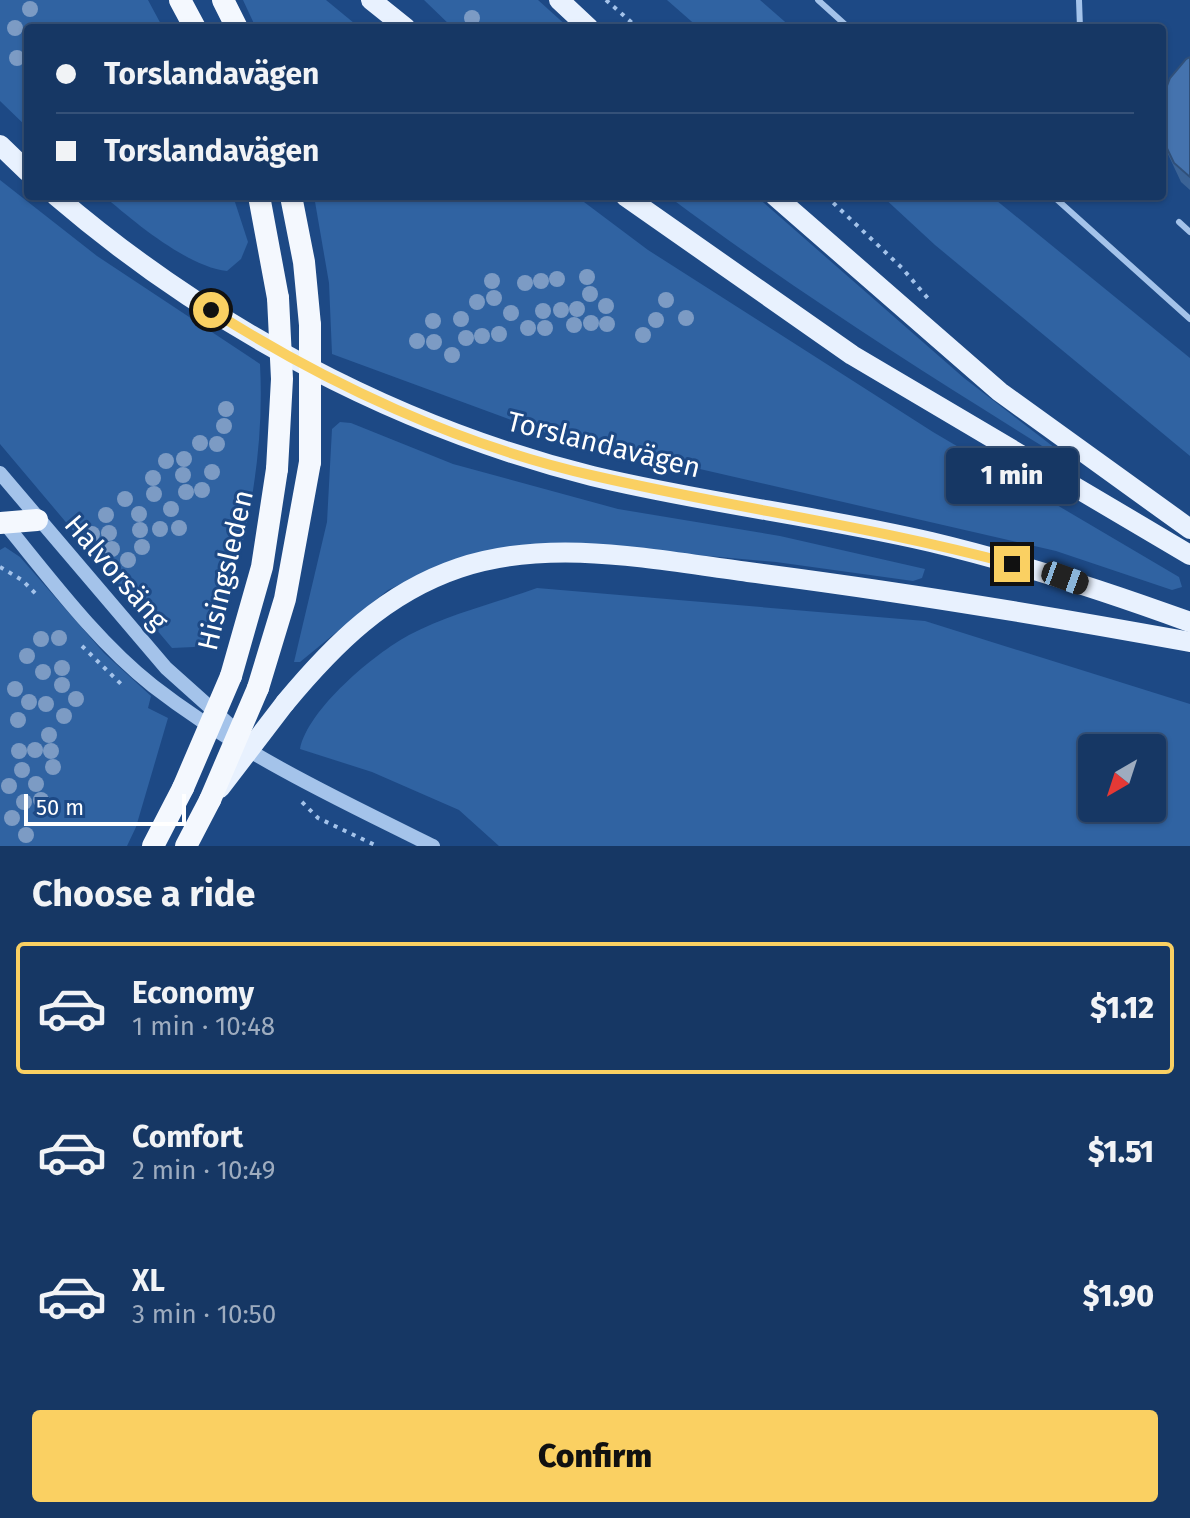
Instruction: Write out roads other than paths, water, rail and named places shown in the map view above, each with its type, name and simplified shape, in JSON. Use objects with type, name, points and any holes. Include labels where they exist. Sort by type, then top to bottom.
[{"type":"highway","points":[[180,0],[193,24]]},
{"type":"highway","points":[[223,0],[235,24]]},
{"type":"highway","name":"Hisingsleden","points":[[153,846],[183,788],[231,676],[262,567],[277,469],[282,379],[278,298],[260,200]]},
{"type":"highway","points":[[186,846],[209,803],[258,688],[285,599],[310,462],[310,325],[304,262],[292,200]]},
{"type":"highway","points":[[1,521],[37,520]]},
{"type":"main road","points":[[371,0],[401,24]]},
{"type":"main road","points":[[559,0],[585,24]]},
{"type":"main road","points":[[0,145],[24,168]]},
{"type":"main road","name":"Torslandavägen","points":[[61,200],[159,277],[237,327],[351,387],[434,425],[593,476],[932,542],[1065,578],[1190,622]]},
{"type":"main road","points":[[631,200],[852,355],[1190,555]]},
{"type":"main road","points":[[780,200],[1000,392],[1190,529]]},
{"type":"main road","points":[[209,803],[285,703],[344,635],[381,607],[418,585],[460,567],[491,560],[562,553],[624,556],[1056,616],[1190,642]]},
{"type":"street","name":"Halvorsäng","points":[[0,473],[166,668],[273,762]]},
{"type":"street","name":"Halvorsäng","points":[[1,521],[113,649],[152,685],[307,784],[433,846]]},
{"type":"lane","points":[[818,0],[845,24]]},
{"type":"lane","points":[[1079,0],[1080,24]]},
{"type":"lane","points":[[1057,200],[1190,319]]},
{"type":"lane","points":[[1179,222],[1190,232]]}]
